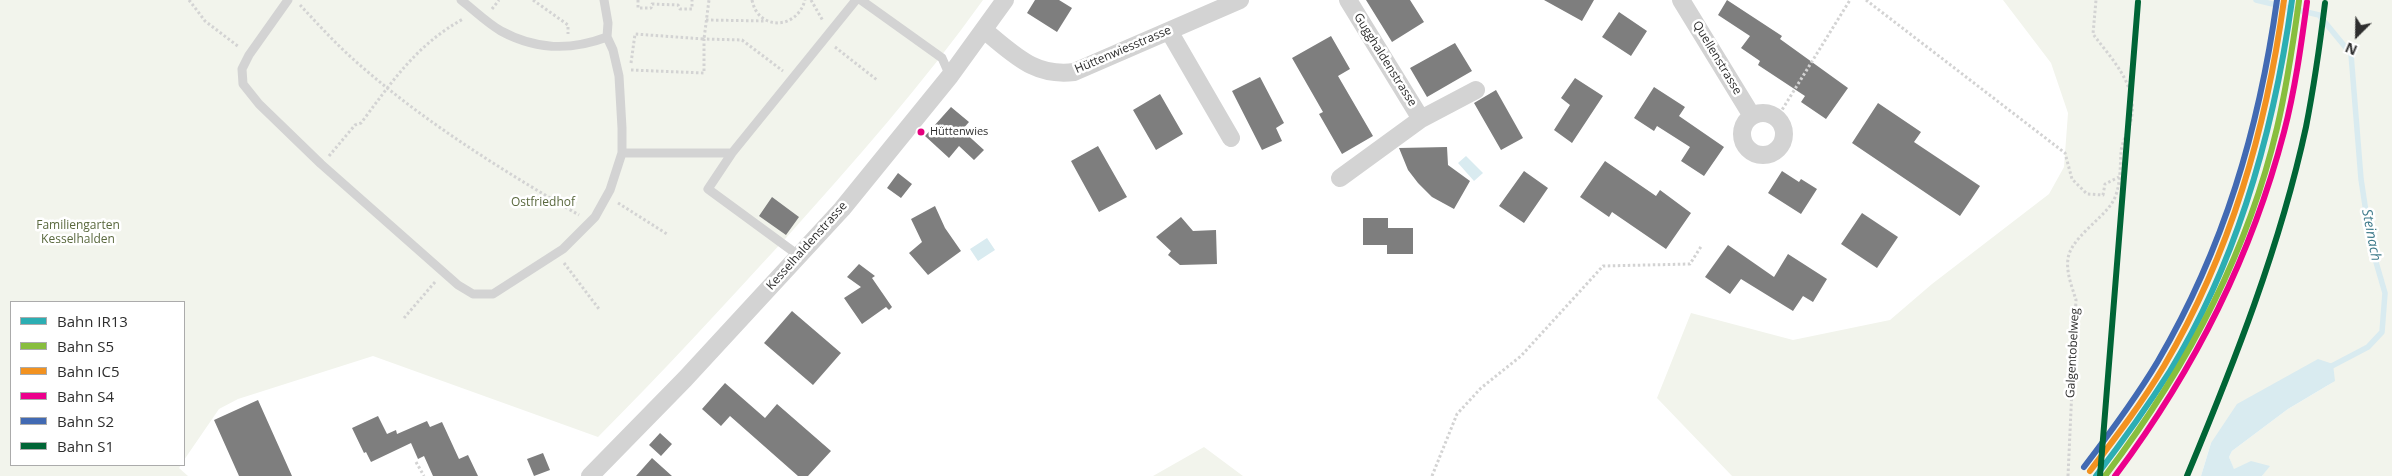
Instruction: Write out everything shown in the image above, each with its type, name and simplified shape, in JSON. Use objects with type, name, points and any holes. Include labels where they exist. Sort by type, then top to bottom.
[{"type":"street","name":"Kesselhaldenstrasse","points":[[590,476],[685,379],[842,209],[950,76],[1005,0]]},
{"type":"street","name":"Hüttenwiesstrasse","points":[[984,31],[1040,70],[1056,74],[1074,72],[1240,0]]},
{"type":"street","name":"Gugghaldenstrasse","points":[[1348,0],[1421,119]]},
{"type":"street","name":"Quellenstrasse","points":[[1681,0],[1752,116]]},
{"type":"street","points":[[1169,30],[1232,138]]},
{"type":"street","points":[[1340,178],[1421,119],[1476,90]]},
{"type":"street","points":[[1765,113],[1777,118],[1784,130],[1783,143],[1775,152],[1762,156],[1750,151],[1742,140],[1743,126],[1752,116],[1765,113]]},
{"type":"lane","points":[[288,0],[249,54],[242,68],[243,84],[259,104],[321,164],[458,285],[474,294],[493,294],[556,253],[591,221],[606,196],[622,153],[617,70],[613,50],[607,37],[608,23],[604,0]]},
{"type":"lane","points":[[461,0],[502,31],[544,46],[569,48],[607,37]]},
{"type":"lane","points":[[798,255],[708,189],[732,153],[856,0]]},
{"type":"lane","points":[[861,0],[942,58],[950,76]]},
{"type":"lane","points":[[622,153],[732,153]]},
{"type":"path","points":[[189,0],[205,21],[249,54]]},
{"type":"path","points":[[295,0],[352,58],[387,88],[489,160],[591,221]]},
{"type":"path","points":[[533,0],[568,25],[569,48]]},
{"type":"path","points":[[638,0],[638,8],[650,8],[652,4],[678,5],[680,9],[692,9],[692,0]]},
{"type":"path","points":[[617,70],[704,73],[704,39],[709,0]]},
{"type":"path","points":[[752,0],[757,13],[767,21]]},
{"type":"path","points":[[706,20],[767,21],[779,24],[791,21],[800,13],[805,0]]},
{"type":"path","points":[[811,0],[827,35],[877,80]]},
{"type":"path","points":[[1777,118],[1850,0]]},
{"type":"path","points":[[1866,0],[2065,153],[2072,179],[2087,194],[2103,195],[2104,184],[2119,177]]},
{"type":"path","name":"Galgentobelweg","points":[[2068,476],[2076,300],[2069,274],[2068,258],[2073,245],[2092,228],[2112,202],[2119,177],[2122,141],[2132,116],[2132,104],[2119,67],[2093,34],[2096,0]]},
{"type":"path","points":[[321,164],[355,125],[361,123],[387,88],[424,45],[450,26],[477,12]]},
{"type":"path","points":[[630,70],[635,34],[742,40],[792,78]]},
{"type":"path","points":[[606,196],[668,234]]},
{"type":"path","points":[[1432,476],[1456,414],[1481,388],[1521,356],[1603,266],[1690,264],[1702,245]]},
{"type":"path","points":[[556,253],[599,309]]},
{"type":"path","points":[[404,318],[444,272]]},
{"type":"path","points":[[416,462],[424,476]]},
{"type":"green space","name":"Ostfriedhof","points":[[0,0],[983,0],[912,92],[837,181],[692,339],[598,437],[373,356],[238,399],[219,409],[185,459],[185,301],[10,301],[10,466],[180,466],[179,468],[188,476],[0,476]]},
{"type":"green space","points":[[2003,0],[2392,0],[2392,476],[2262,476],[2269,466],[2234,470],[2229,457],[2232,451],[2288,409],[2335,381],[2211,443],[2201,476],[1732,476],[1657,398],[1691,313],[1793,340],[1890,320],[1932,284],[2049,194],[2064,167],[2068,113],[2051,63]]},
{"type":"green space","points":[[1204,447],[1243,476],[1153,476]]},
{"type":"shaded area","points":[[1466,156],[1483,173],[1474,181],[1458,163]]},
{"type":"shaded area","points":[[987,238],[995,250],[978,261],[970,249]]},
{"type":"shaded area","points":[[2318,359],[2333,364],[2335,381],[2288,409],[2232,451],[2229,457],[2234,469],[2251,461],[2270,466],[2262,476],[2201,476],[2211,443],[2237,404]]},
{"type":"building","points":[[1035,0],[1059,0],[1072,8],[1057,32],[1027,13]]},
{"type":"building","points":[[1366,0],[1410,0],[1424,22],[1392,42]]},
{"type":"building","points":[[1544,0],[1594,0],[1582,21]]},
{"type":"building","points":[[1727,0],[1782,36],[1780,39],[1848,88],[1826,119],[1801,102],[1805,96],[1758,65],[1760,61],[1741,48],[1750,36],[1718,15]]},
{"type":"building","points":[[1619,12],[1647,31],[1631,56],[1602,37]]},
{"type":"building","points":[[1331,36],[1350,69],[1338,76],[1373,136],[1342,154],[1319,114],[1323,112],[1292,58]]},
{"type":"building","points":[[1455,43],[1472,71],[1427,97],[1410,68]]},
{"type":"building","points":[[1260,77],[1284,123],[1276,128],[1282,141],[1262,150],[1232,91]]},
{"type":"building","points":[[1575,78],[1603,96],[1572,143],[1554,130],[1570,105],[1561,98]]},
{"type":"building","points":[[1654,87],[1685,107],[1679,116],[1724,147],[1704,176],[1681,161],[1690,147],[1657,126],[1654,131],[1634,118]]},
{"type":"building","points":[[1496,90],[1523,138],[1501,150],[1474,103]]},
{"type":"building","points":[[1160,94],[1183,134],[1156,150],[1133,110]]},
{"type":"building","points":[[1878,103],[1921,132],[1914,142],[1980,186],[1960,216],[1852,143]]},
{"type":"building","points":[[951,107],[969,122],[962,130],[984,150],[974,160],[959,146],[949,158],[925,136]]},
{"type":"building","points":[[1098,146],[1127,197],[1099,212],[1071,161]]},
{"type":"building","points":[[1447,147],[1448,165],[1470,181],[1454,209],[1432,197],[1418,183],[1408,170],[1399,148]]},
{"type":"building","points":[[1605,161],[1656,196],[1660,190],[1691,213],[1666,249],[1612,212],[1609,217],[1580,197]]},
{"type":"building","points":[[1524,171],[1548,188],[1524,223],[1499,206]]},
{"type":"building","points":[[1782,171],[1799,182],[1801,179],[1817,189],[1801,214],[1768,193]]},
{"type":"building","points":[[898,173],[912,184],[901,198],[887,188]]},
{"type":"building","points":[[772,197],[799,217],[786,235],[759,216]]},
{"type":"building","points":[[935,206],[945,228],[961,251],[928,275],[909,253],[922,242],[911,219]]},
{"type":"building","points":[[1862,213],[1898,237],[1877,268],[1841,244]]},
{"type":"building","points":[[1181,217],[1193,231],[1216,230],[1217,264],[1180,265],[1168,255],[1171,251],[1156,237]]},
{"type":"building","points":[[1363,218],[1388,218],[1388,228],[1413,228],[1413,254],[1387,254],[1387,245],[1363,245]]},
{"type":"building","points":[[1728,245],[1774,277],[1788,254],[1827,279],[1813,302],[1803,296],[1793,311],[1741,279],[1730,294],[1705,277]]},
{"type":"building","points":[[859,264],[875,276],[872,278],[892,307],[889,310],[886,307],[862,324],[844,298],[861,287],[847,277]]},
{"type":"building","points":[[792,311],[841,353],[813,385],[764,343]]},
{"type":"building","points":[[725,383],[765,418],[777,404],[831,451],[808,476],[798,476],[730,416],[721,426],[702,409]]},
{"type":"building","points":[[258,400],[292,476],[239,476],[214,420]]},
{"type":"building","points":[[378,416],[387,434],[396,430],[397,434],[427,421],[430,427],[442,422],[459,459],[468,455],[478,476],[433,476],[424,456],[418,459],[411,443],[371,462],[366,452],[364,453],[352,428]]},
{"type":"building","points":[[660,433],[672,444],[661,456],[649,445]]},
{"type":"building","points":[[543,453],[550,470],[534,476],[527,459]]},
{"type":"building","points":[[652,458],[672,476],[636,476]]},
{"type":"waterway","name":"Steinach","points":[[2256,0],[2319,15],[2351,54],[2361,179],[2371,245],[2385,293],[2382,332],[2368,347],[2328,368]]},
{"type":"rail line","name":"S2","points":[[2084,467],[2150,375],[2202,275],[2236,186],[2249,141],[2260,95],[2277,0]]},
{"type":"rail line","name":"IC5","points":[[2090,471],[2156,380],[2188,323],[2227,234],[2256,143],[2267,96],[2284,0]]},
{"type":"rail line","name":"IR13","points":[[2096,476],[2170,371],[2216,284],[2250,192],[2264,145],[2275,97],[2292,0]]},
{"type":"rail line","name":"S5","points":[[2105,476],[2161,396],[2186,354],[2209,311],[2249,222],[2277,128],[2287,81],[2299,1]]},
{"type":"rail line","name":"S1","points":[[2100,476],[2138,2]]},
{"type":"rail line","name":"S4","points":[[2115,476],[2170,396],[2194,355],[2237,269],[2255,224],[2284,132],[2297,68],[2307,2]]},
{"type":"rail line","name":"S1","points":[[2187,476],[2238,348],[2283,216],[2306,127],[2325,3]]},
{"type":"place","name":"Hüttenwies","points":[[921,132]]},
{"type":"park label","name":"Familiengarten Kesselhalden","points":[[78,233]]}]
